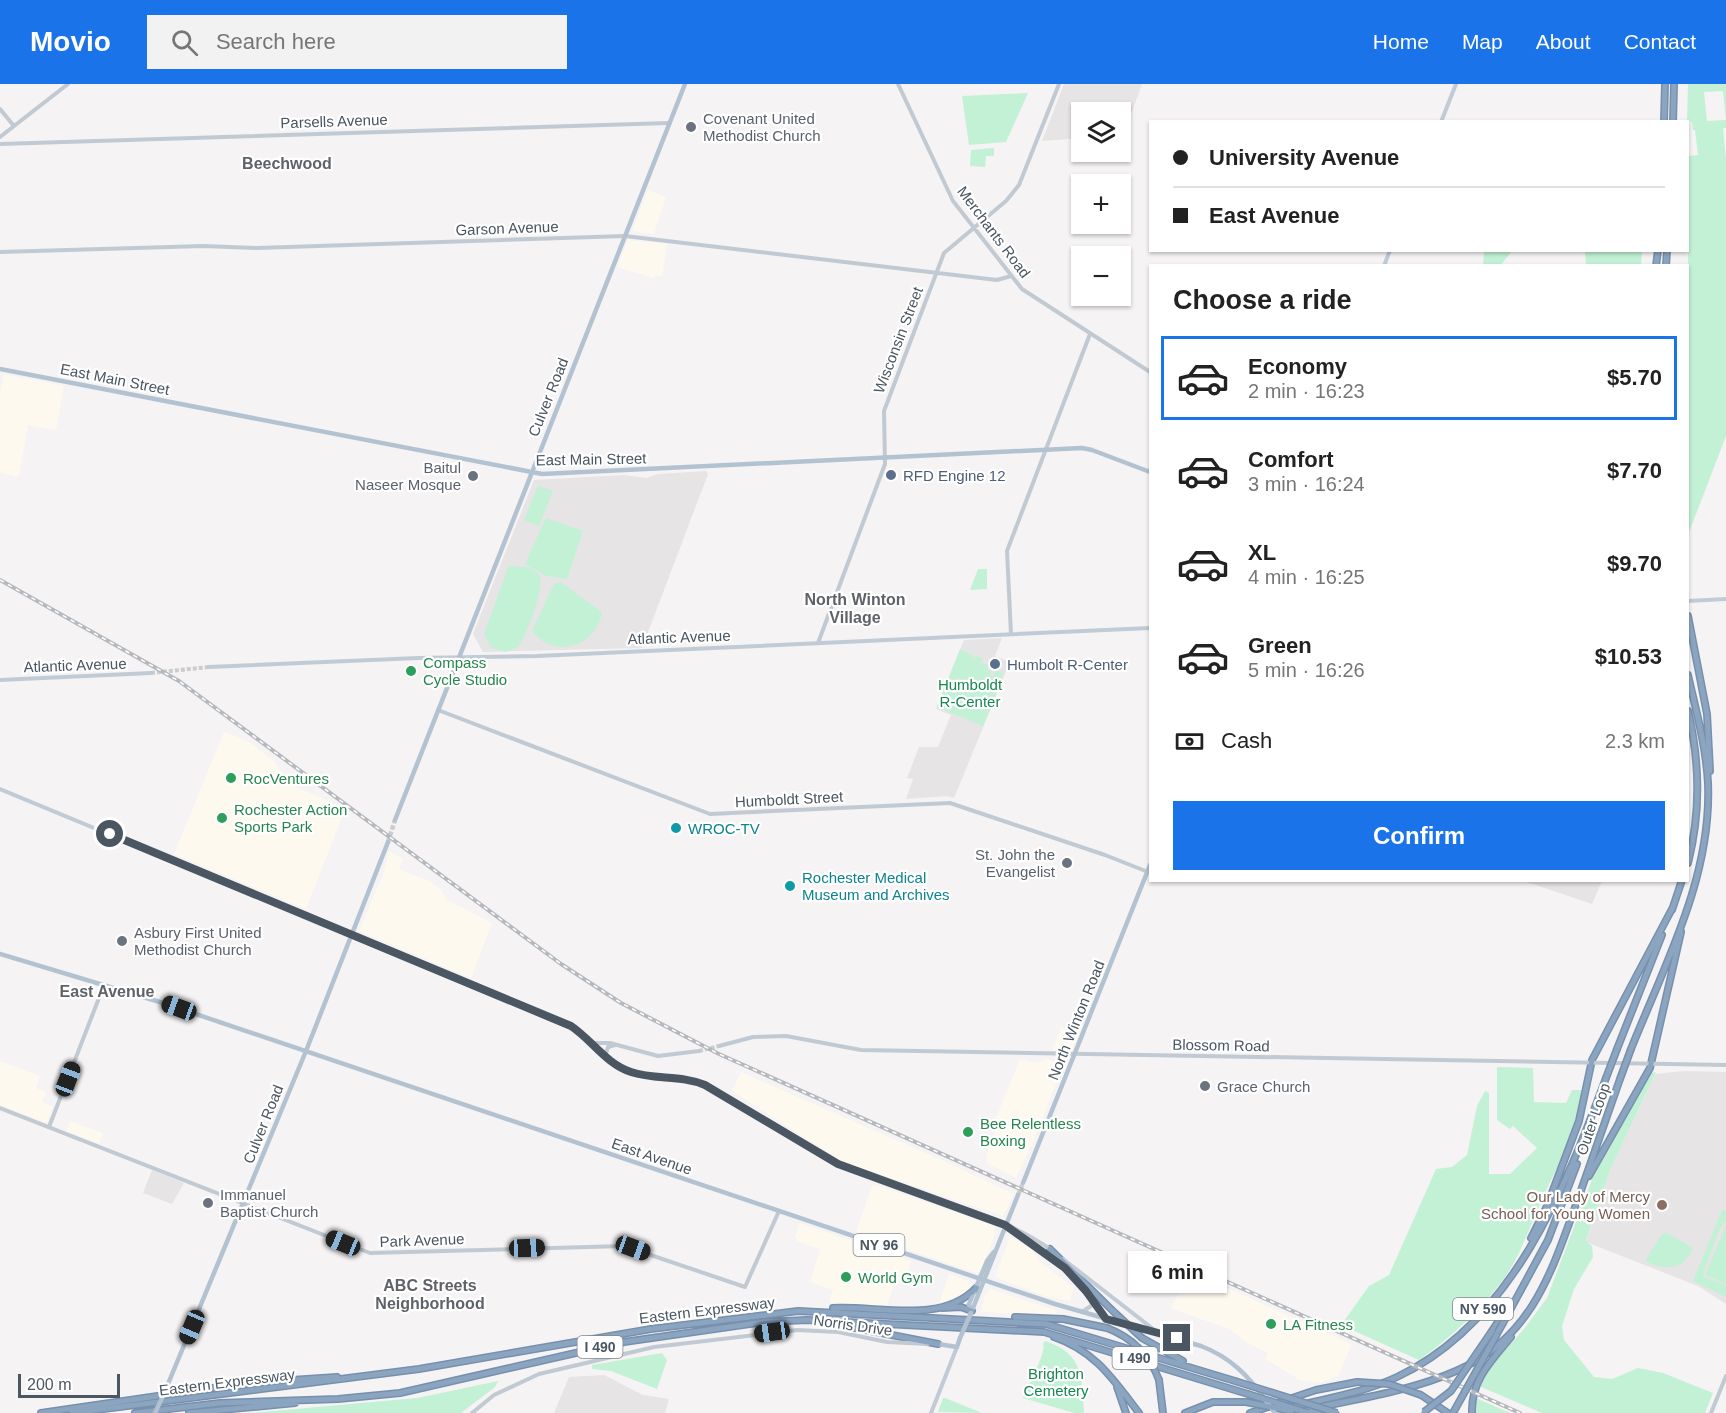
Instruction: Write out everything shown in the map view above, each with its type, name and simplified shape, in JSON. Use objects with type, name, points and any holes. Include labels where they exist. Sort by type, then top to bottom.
[{"type":"highway","points":[[1664,120],[1665,84]]},
{"type":"highway","points":[[1673,120],[1674,84]]},
{"type":"highway","points":[[1689,621],[1708,725],[1710,756],[1708,802]]},
{"type":"highway","name":"Outer Loop","points":[[1293,1413],[1310,1412],[1432,1379],[1466,1366],[1502,1342],[1531,1310],[1552,1272],[1620,1078],[1694,888],[1704,846],[1708,802],[1704,747],[1689,680]]},
{"type":"highway","points":[[1689,718],[1698,782],[1696,818],[1689,857]]},
{"type":"highway","name":"NY 590","points":[[1673,907],[1681,882]]},
{"type":"highway","points":[[1576,1202],[1651,1064],[1674,953],[1694,888]]},
{"type":"highway","points":[[1511,1274],[1539,1224],[1554,1189],[1582,1110],[1591,1063],[1673,907]]},
{"type":"highway","name":"Outer Loop","points":[[1266,1413],[1380,1384],[1419,1365],[1467,1326],[1511,1274],[1554,1205],[1589,1126],[1673,907]]},
{"type":"highway","points":[[1453,1413],[1532,1271],[1558,1216],[1589,1126]]},
{"type":"highway","points":[[1050,1250],[1142,1338],[1164,1352],[1212,1374]]},
{"type":"highway","points":[[1423,1413],[1451,1391],[1532,1271]]},
{"type":"highway","points":[[921,1309],[956,1301],[976,1288]]},
{"type":"highway","points":[[792,1311],[847,1307],[921,1309],[962,1307],[971,1311]]},
{"type":"highway","points":[[1472,1413],[1474,1392],[1480,1375],[1531,1310]]},
{"type":"highway","name":"Eastern Expressway","points":[[72,1413],[381,1374],[651,1329],[792,1311],[984,1319],[1058,1326],[1337,1413]]},
{"type":"highway","points":[[984,1319],[1050,1317],[1082,1321],[1107,1328],[1138,1347],[1150,1362],[1159,1380],[1163,1413]]},
{"type":"highway","points":[[807,1320],[938,1344]]},
{"type":"highway","name":"Eastern Expressway","points":[[135,1413],[238,1401],[344,1398],[431,1387],[630,1341],[764,1322],[807,1320],[931,1328],[1020,1329],[1069,1338],[1310,1412]]},
{"type":"highway","points":[[1020,1329],[1074,1345],[1094,1358],[1107,1370],[1139,1413]]},
{"type":"highway","points":[[1107,1370],[1120,1393],[1126,1413]]},
{"type":"highway","points":[[41,1413],[256,1382],[381,1374]]},
{"type":"highway","points":[[1250,1413],[1316,1390],[1357,1382],[1389,1384],[1421,1395],[1448,1413]]},
{"type":"highway","points":[[189,1413],[344,1398]]},
{"type":"highway","points":[[1185,1413],[1215,1402],[1246,1402],[1301,1413]]},
{"type":"main road","name":"Culver Road","points":[[395,820],[685,84]]},
{"type":"main road","points":[[1442,120],[1456,84]]},
{"type":"main road","name":"East Main Street","points":[[0,369],[531,472],[688,468],[1089,449],[1149,472]]},
{"type":"main road","points":[[1689,601],[1726,599]]},
{"type":"main road","name":"Atlantic Avenue","points":[[209,667],[537,656],[1149,628]]},
{"type":"main road","name":"Atlantic Avenue","points":[[0,680],[151,673]]},
{"type":"main road","points":[[0,789],[571,1026],[605,1056],[630,1072],[689,1080],[705,1085],[838,1164],[1015,1227],[1050,1250],[1163,1335]]},
{"type":"main road","name":"Culver Road","points":[[155,1413],[306,1051],[388,842]]},
{"type":"main road","name":"North Winton Road","points":[[1023,1183],[1149,868]]},
{"type":"main road","name":"East Avenue","points":[[0,954],[105,984],[1080,1312],[1201,1346],[1225,1357],[1247,1376],[1275,1413]]},
{"type":"main road","points":[[931,1413],[971,1311],[988,1259],[994,1252],[1018,1195]]},
{"type":"main road","points":[[1005,1225],[1055,1260],[1091,1297],[1106,1319]]},
{"type":"main road","points":[[971,1311],[976,1288],[982,1280]]},
{"type":"main road","points":[[1080,1312],[1090,1308],[1091,1297]]},
{"type":"main road","name":"Norris Drive","points":[[938,1344],[957,1347]]},
{"type":"street","points":[[0,137],[68,84]]},
{"type":"street","name":"Merchants Road","points":[[898,84],[949,196],[1022,289],[1149,371]]},
{"type":"street","name":"Wisconsin Street","points":[[818,643],[886,458],[884,411],[936,273],[946,251],[1006,201],[1019,185],[1059,84]]},
{"type":"street","points":[[0,109],[14,126]]},
{"type":"street","name":"Parsells Avenue","points":[[0,144],[669,123]]},
{"type":"street","name":"Garson Avenue","points":[[0,252],[202,246],[257,248],[625,236],[997,280],[1011,276]]},
{"type":"street","points":[[1011,634],[1007,551],[1090,334]]},
{"type":"street","name":"Humboldt Street","points":[[438,710],[710,814],[950,803],[1105,855],[1148,872]]},
{"type":"street","points":[[49,1127],[105,984]]},
{"type":"street","name":"Blossom Road","points":[[719,1046],[753,1037],[786,1036],[861,1050],[1726,1065]]},
{"type":"street","points":[[592,1043],[604,1042],[657,1056],[699,1051]]},
{"type":"street","points":[[605,1056],[608,1047],[616,1045]]},
{"type":"street","name":"Park Avenue","points":[[0,1108],[372,1254],[624,1246],[744,1287],[748,1284],[779,1211]]},
{"type":"street","name":"Norris Drive","points":[[472,1413],[494,1395],[531,1377],[654,1347],[797,1330],[835,1331],[879,1341],[906,1344],[938,1344]]},
{"type":"street","points":[[1711,1413],[1726,1376]]},
{"type":"shaded area","points":[[1064,84],[1142,84],[1131,114],[1131,102],[1071,102],[1071,139],[1042,141]]},
{"type":"shaded area","points":[[648,190],[666,197],[654,234],[632,231]]},
{"type":"shaded area","points":[[628,240],[667,244],[662,277],[655,275],[654,278],[617,267]]},
{"type":"shaded area","points":[[4,374],[64,386],[56,430],[28,425],[19,477],[0,473],[0,392]]},
{"type":"shaded area","points":[[706,471],[708,474],[642,648],[483,652],[473,634],[534,480],[624,475],[647,478],[658,474]]},
{"type":"shaded area","points":[[1002,638],[995,656],[1010,662],[954,798],[947,796],[906,799],[913,779],[907,778],[919,747],[938,747],[951,715],[936,709],[964,640]]},
{"type":"shaded area","points":[[224,732],[251,743],[275,762],[288,784],[325,799],[344,812],[306,909],[174,854]]},
{"type":"shaded area","points":[[389,851],[403,859],[399,869],[429,881],[442,891],[446,899],[492,923],[471,978],[359,931],[384,872]]},
{"type":"shaded area","points":[[1527,882],[1602,882],[1592,904]]},
{"type":"shaded area","points":[[1061,1027],[1079,1034],[1072,1050],[1052,1051]]},
{"type":"shaded area","points":[[1020,1059],[1038,1063],[1046,1059],[1061,1065],[1062,1069],[1034,1140],[1016,1178],[987,1163],[987,1153],[999,1122],[995,1120]]},
{"type":"shaded area","points":[[0,1061],[40,1076],[36,1088],[46,1092],[42,1102],[53,1107],[47,1123],[0,1105]]},
{"type":"shaded area","name":"Our Lady of Mercy School for Young Women","points":[[1684,1071],[1726,1072],[1726,1304],[1698,1286],[1586,1242],[1611,1168],[1655,1074]]},
{"type":"shaded area","points":[[741,1072],[1014,1194],[1003,1216],[843,1162],[732,1091]]},
{"type":"shaded area","points":[[70,1121],[103,1133],[99,1144],[66,1131]]},
{"type":"shaded area","points":[[152,1170],[184,1183],[172,1204],[143,1193]]},
{"type":"shaded area","points":[[876,1185],[995,1226],[994,1237],[981,1271],[976,1273],[856,1232],[872,1186]]},
{"type":"shaded area","points":[[800,1223],[911,1261],[904,1284],[895,1281],[887,1306],[829,1303],[833,1290],[810,1282],[820,1249],[797,1241],[795,1236]]},
{"type":"shaded area","points":[[1010,1237],[1032,1249],[1039,1261],[1073,1287],[1070,1301],[1045,1296],[995,1277]]},
{"type":"shaded area","points":[[949,1274],[971,1282],[968,1292],[939,1304]]},
{"type":"shaded area","points":[[1190,1276],[1225,1287],[1350,1343],[1351,1346],[1338,1376],[1320,1383],[1300,1380],[1265,1359],[1268,1353],[1247,1343],[1229,1329],[1170,1308]]},
{"type":"shaded area","points":[[991,1289],[1057,1311],[1056,1315],[981,1312],[985,1294]]},
{"type":"shaded area","points":[[604,1375],[643,1395],[669,1399],[665,1413],[554,1413],[569,1377]]},
{"type":"green space","points":[[1688,84],[1726,84],[1726,120],[1726,128],[1723,128],[1726,159],[1726,436],[1689,532],[1689,156],[1698,155],[1692,122],[1687,120]],"holes":[[[1723,91],[1726,120],[1707,121],[1704,92]]]},
{"type":"green space","points":[[1028,93],[1006,142],[969,145],[962,96]]},
{"type":"green space","points":[[994,148],[994,156],[986,156],[985,167],[970,166],[971,150]]},
{"type":"green space","points":[[1484,252],[1511,252],[1502,264],[1483,264]]},
{"type":"green space","points":[[1585,252],[1642,252],[1641,264],[1586,264]]},
{"type":"green space","points":[[538,486],[553,491],[539,526],[524,520]]},
{"type":"green space","points":[[546,518],[583,531],[567,579],[547,576],[525,564]]},
{"type":"green space","points":[[509,565],[536,571],[539,575],[540,589],[535,610],[522,640],[518,646],[506,652],[492,648],[484,634]]},
{"type":"green space","points":[[978,569],[987,569],[987,589],[970,590]]},
{"type":"green space","points":[[560,582],[602,612],[592,634],[573,646],[552,645],[541,640],[532,631],[554,584]]},
{"type":"green space","name":"Humboldt R-Center","points":[[960,649],[974,656],[971,664],[976,656],[983,658],[981,663],[988,665],[987,669],[991,671],[991,675],[993,676],[996,670],[1003,673],[1001,680],[993,677],[1001,681],[983,726],[937,707]]},
{"type":"green space","points":[[1497,1067],[1533,1068],[1534,1102],[1566,1103],[1572,1090],[1584,1090],[1581,1104],[1563,1156],[1511,1268],[1489,1298],[1461,1326],[1419,1360],[1341,1325],[1369,1286],[1389,1275],[1436,1169],[1452,1167],[1467,1155],[1477,1106],[1485,1091],[1489,1093],[1489,1174],[1510,1174],[1537,1148],[1513,1126],[1510,1129],[1497,1120]]},
{"type":"green space","points":[[1656,1072],[1611,1168],[1586,1241],[1592,1246],[1593,1257],[1574,1289],[1562,1326],[1564,1340],[1594,1377],[1612,1379],[1638,1368],[1663,1373],[1713,1393],[1705,1413],[1542,1413],[1479,1386],[1490,1367],[1524,1329],[1547,1298],[1593,1177],[1651,1073]]},
{"type":"green space","points":[[1722,1210],[1726,1211],[1726,1222],[1720,1228],[1703,1274],[1704,1277],[1726,1285],[1726,1297],[1693,1281]]},
{"type":"green space","points":[[1726,1225],[1726,1284],[1705,1275]]},
{"type":"green space","points":[[1667,1233],[1693,1248],[1689,1256],[1673,1267],[1645,1261],[1662,1234]]},
{"type":"green space","name":"Brighton Cemetery","points":[[1045,1341],[1058,1346],[1074,1360],[1081,1378],[1084,1413],[1074,1413],[1023,1398],[1039,1362]]},
{"type":"green space","points":[[662,1353],[667,1360],[657,1389],[611,1371],[592,1369],[592,1365]]},
{"type":"green space","points":[[498,1381],[495,1387],[461,1413],[251,1413],[417,1398]]},
{"type":"green space","points":[[945,1398],[982,1413],[938,1412]]},
{"type":"green space","points":[[1476,1398],[1510,1413],[1475,1413]]},
{"type":"tunnel","points":[[151,673],[209,667]]},
{"type":"tunnel","points":[[388,842],[395,820]]},
{"type":"tunnel","points":[[699,1051],[719,1046]]},
{"type":"tunnel","points":[[1018,1195],[1023,1183]]},
{"type":"railway","points":[[0,580],[179,681],[561,964],[621,1003],[719,1054],[1520,1413]]},
{"type":"place","name":"Covenant United Methodist Church","points":[[691,127]]},
{"type":"place","name":"RFD Engine 12","points":[[891,475]]},
{"type":"place","name":"Baitul Naseer Mosque","points":[[473,476]]},
{"type":"place","name":"Humbolt R-Center","points":[[995,664]]},
{"type":"place","name":"Compass Cycle Studio","points":[[411,671]]},
{"type":"place","name":"RocVentures","points":[[231,778]]},
{"type":"place","name":"Rochester Action Sports Park","points":[[222,818]]},
{"type":"place","name":"WROC-TV","points":[[676,828]]},
{"type":"place","name":"St. John the Evangelist","points":[[1067,863]]},
{"type":"place","name":"Rochester Medical Museum and Archives","points":[[790,886]]},
{"type":"place","name":"Asbury First United Methodist Church","points":[[122,941]]},
{"type":"place","name":"Grace Church","points":[[1205,1086]]},
{"type":"place","name":"Bee Relentless Boxing","points":[[968,1132]]},
{"type":"place","name":"Immanuel Baptist Church","points":[[208,1203]]},
{"type":"place","name":"Our Lady of Mercy School for Young Women","points":[[1662,1205]]},
{"type":"place","name":"World Gym","points":[[846,1277]]},
{"type":"place","name":"LA Fitness","points":[[1271,1324]]},
{"type":"district","name":"Beechwood","points":[[287,163]]},
{"type":"district","name":"North Winton Village","points":[[855,608]]},
{"type":"district","name":"East Avenue","points":[[107,991]]},
{"type":"district","name":"ABC Streets Neighborhood","points":[[430,1294]]},
{"type":"route","points":[[110,834],[571,1026],[611,1062],[630,1072],[652,1077],[680,1078],[705,1085],[723,1094],[807,1148],[848,1169],[1005,1225],[1065,1268],[1086,1291],[1106,1319],[1177,1338]]}]
